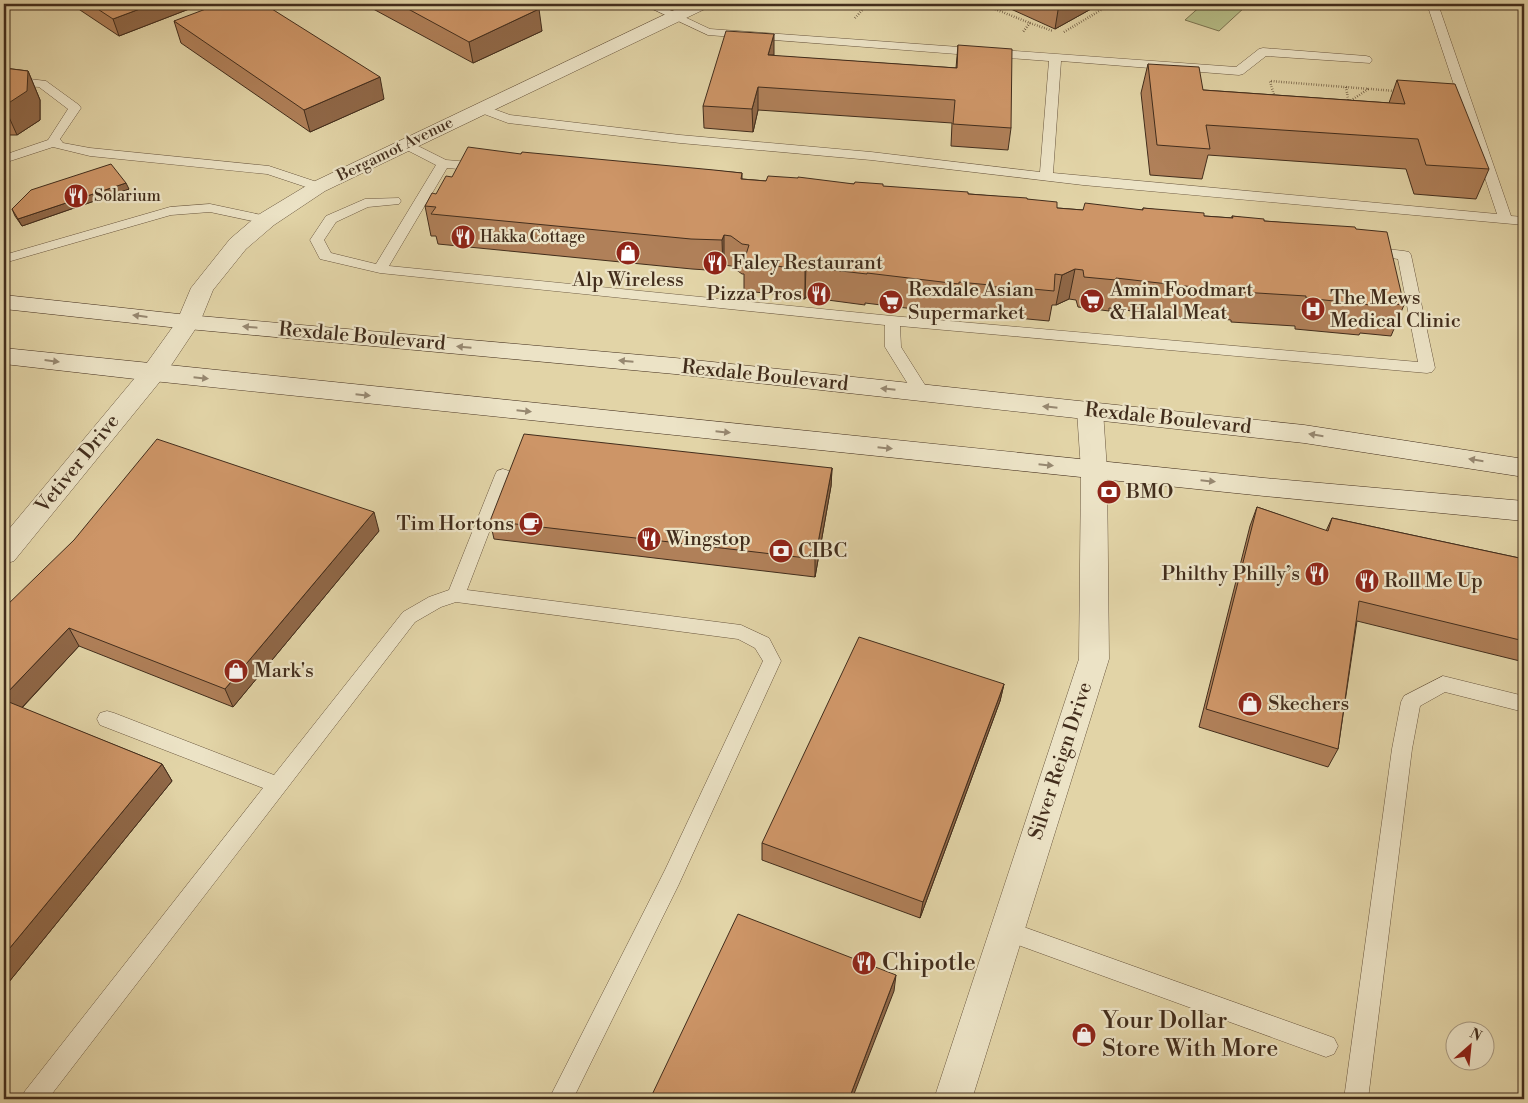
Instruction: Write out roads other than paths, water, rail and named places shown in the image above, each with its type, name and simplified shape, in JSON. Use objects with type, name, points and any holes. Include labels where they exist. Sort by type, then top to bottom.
[{"type":"main road","name":"Bergamot Avenue","points":[[153,373],[188,322],[202,288],[238,244],[266,220],[318,186],[701,4]]},
{"type":"main road","name":"Rexdale Boulevard","points":[[4,302],[188,322],[675,366],[1304,434],[1524,468]]},
{"type":"main road","points":[[4,356],[1094,470],[1524,511]]},
{"type":"main road","name":"Vetiver Drive","points":[[4,554],[153,373]]},
{"type":"main road","name":"Silver Reign Drive","points":[[953,1099],[1094,658],[1094,470],[1090,411]]},
{"type":"lane","points":[[648,4],[708,32],[1238,71],[1263,52],[1366,60]]},
{"type":"lane","points":[[1433,4],[1505,220]]},
{"type":"lane","points":[[1514,4],[1524,5]]},
{"type":"lane","points":[[1046,176],[1055,58]]},
{"type":"lane","points":[[4,80],[42,84],[74,108],[54,139],[60,146],[90,152],[269,170],[318,186]]},
{"type":"lane","points":[[480,108],[508,119],[680,139],[871,156],[1046,176],[1524,221]]},
{"type":"lane","points":[[4,159],[56,142]]},
{"type":"lane","points":[[406,144],[442,164],[492,168]]},
{"type":"lane","points":[[380,268],[442,164]]},
{"type":"lane","points":[[394,201],[365,203],[331,220],[317,240],[325,256],[380,268],[892,322],[1427,368],[1404,255],[1354,250]]},
{"type":"lane","points":[[4,259],[170,211],[210,208],[266,220]]},
{"type":"lane","points":[[892,322],[893,347],[922,393]]},
{"type":"lane","points":[[456,595],[503,474]]},
{"type":"lane","points":[[33,1099],[409,617],[435,602],[456,595],[741,632],[762,643],[772,661],[672,877],[561,1099]]},
{"type":"lane","points":[[1356,1099],[1402,749],[1411,702],[1443,684],[1524,704]]},
{"type":"lane","points":[[107,719],[278,786]]},
{"type":"lane","points":[[1007,931],[1326,1046]]},
{"type":"place","name":"Solarium","points":[[76,196]]},
{"type":"place","name":"Hakka Cottage","points":[[463,237]]},
{"type":"place","name":"Alp Wireless","points":[[628,253]]},
{"type":"place","name":"Faley Restaurant","points":[[715,263]]},
{"type":"place","name":"Pizza Pros","points":[[819,294]]},
{"type":"place","name":"Amin Foodmart & Halal Meat","points":[[1092,301]]},
{"type":"place","name":"Rexdale Asian Supermarket","points":[[891,302]]},
{"type":"place","name":"The Mews Medical Clinic","points":[[1313,309]]},
{"type":"place","name":"BMO","points":[[1109,492]]},
{"type":"place","name":"Tim Hortons","points":[[531,524]]},
{"type":"place","name":"Wingstop","points":[[649,539]]},
{"type":"place","name":"CIBC","points":[[781,551]]},
{"type":"place","name":"Philthy Philly’s","points":[[1317,574]]},
{"type":"place","name":"Roll Me Up","points":[[1367,581]]},
{"type":"place","name":"Mark's","points":[[236,671]]},
{"type":"place","name":"Skechers","points":[[1250,704]]},
{"type":"place","name":"Chipotle","points":[[864,963]]},
{"type":"place","name":"Your Dollar Store With More","points":[[1084,1035]]}]
